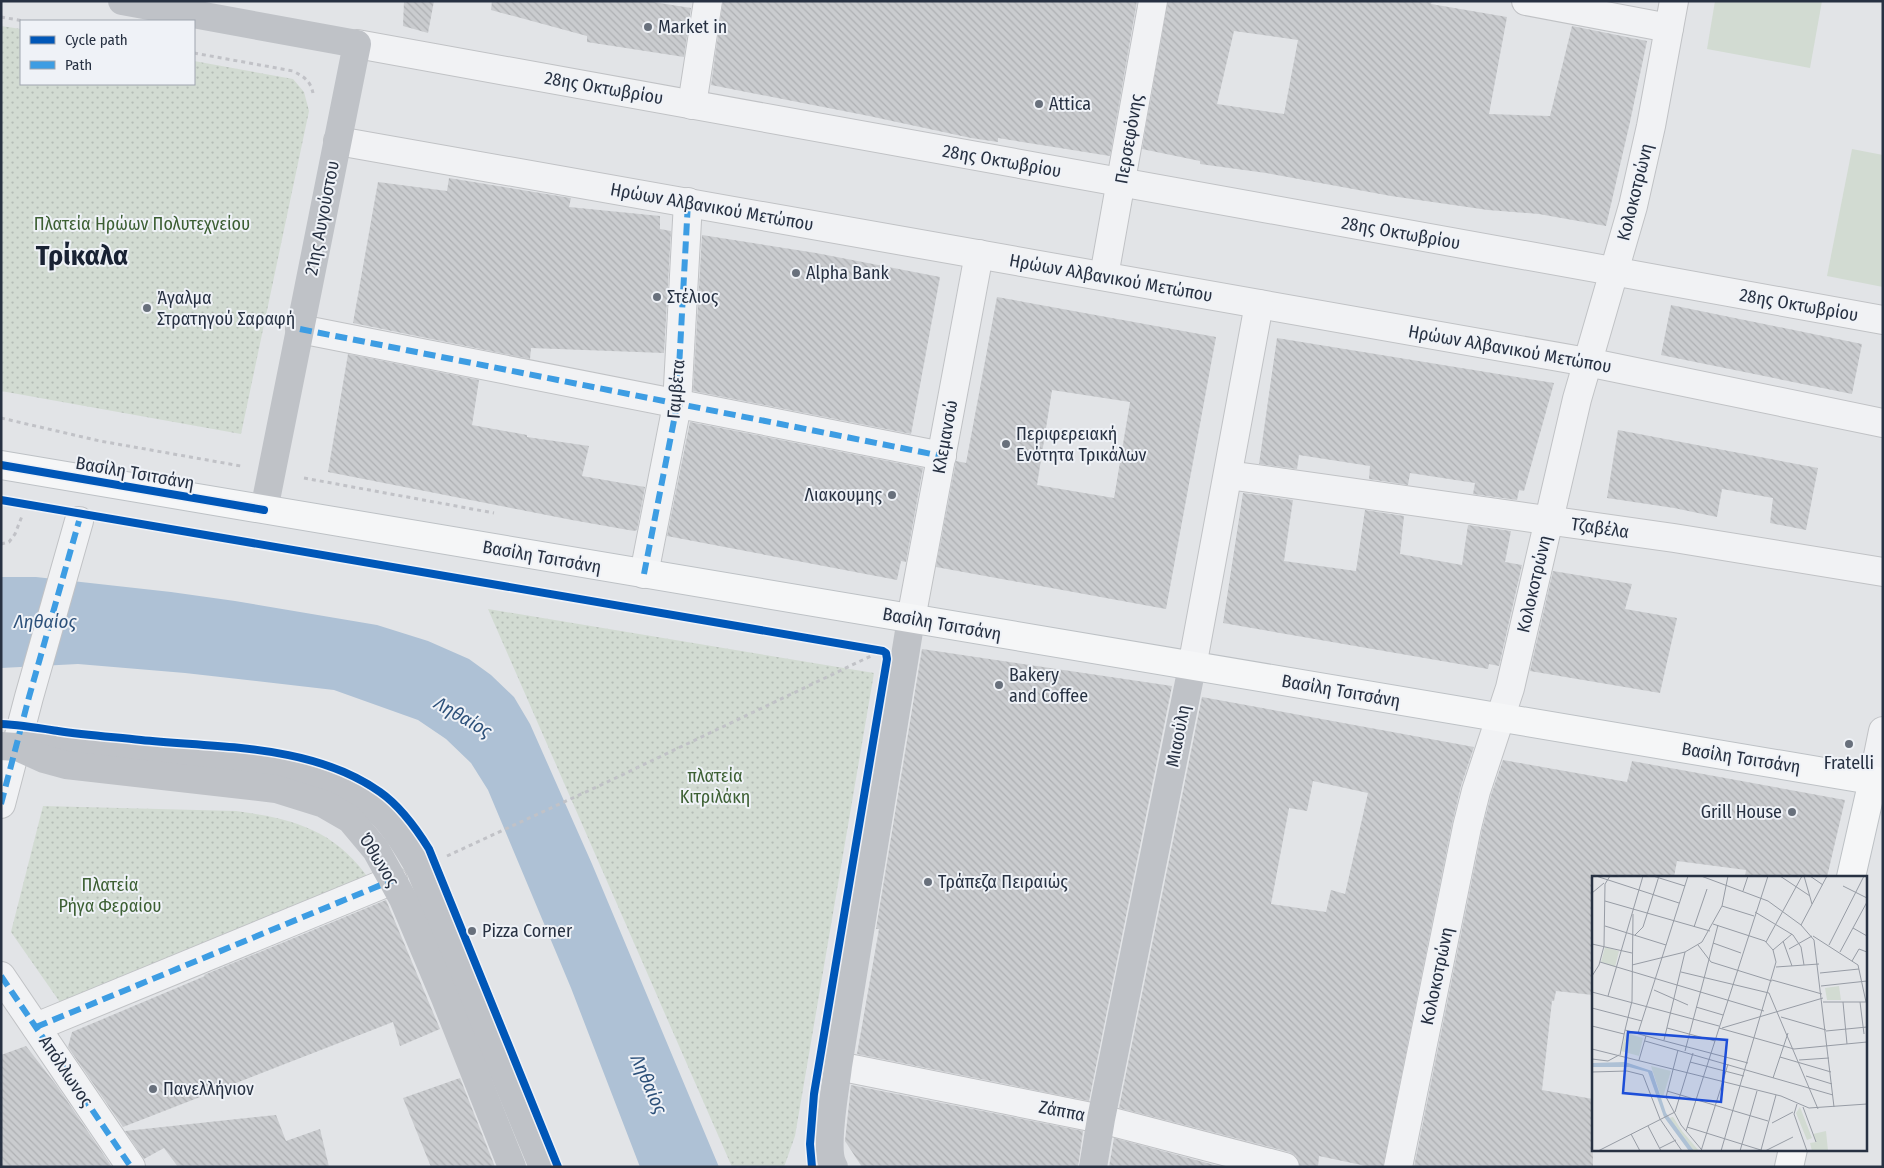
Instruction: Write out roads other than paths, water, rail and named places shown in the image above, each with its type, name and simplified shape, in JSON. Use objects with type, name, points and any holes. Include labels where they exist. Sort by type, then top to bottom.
[{"type":"main road","name":"Βασίλη Τσιτσάνη","points":[[1,465],[1878,781]]},
{"type":"main road","points":[[1851,876],[1878,781]]},
{"type":"main road","points":[[1789,1167],[1793,1150]]},
{"type":"street","name":"28ης Οκτωβρίου","points":[[122,1],[229,11],[357,44],[1883,320]]},
{"type":"street","points":[[692,104],[708,1]]},
{"type":"street","name":"Περσεφόνης","points":[[1104,276],[1153,1]]},
{"type":"street","points":[[1526,1],[1669,28]]},
{"type":"street","name":"Κολοκοτρώνη","points":[[1398,1167],[1467,827],[1476,791],[1501,718],[1515,669],[1548,521],[1587,362],[1615,272],[1643,165],[1674,1]]},
{"type":"street","name":"21ης Αυγούστου","points":[[264,510],[357,44]]},
{"type":"street","name":"Ηρώων Αλβανικού Μετώπου","points":[[338,141],[1587,362],[1883,424]]},
{"type":"street","name":"Γαμβέτα","points":[[644,574],[677,405],[688,202]]},
{"type":"street","name":"Κλεμανσώ","points":[[911,619],[979,254]]},
{"type":"street","name":"Μιαούλη","points":[[1093,1167],[1192,666],[1259,304]]},
{"type":"street","points":[[300,329],[942,456]]},
{"type":"street","name":"Τζαβέλα","points":[[1228,475],[1674,538],[1883,572]]},
{"type":"street","points":[[1,804],[8,746],[29,697],[76,532]]},
{"type":"street","points":[[834,1167],[830,1155],[830,1140],[838,1066],[911,619]]},
{"type":"street","points":[[1878,781],[1883,731]]},
{"type":"street","points":[[8,746],[47,743],[72,744],[257,763],[317,775],[333,781],[367,800],[392,826],[420,869],[543,1167]]},
{"type":"street","name":"Όθωνος","points":[[8,746],[66,765],[276,789],[316,801],[339,812],[358,827],[376,850],[394,880],[445,998],[512,1167]]},
{"type":"street","points":[[36,1027],[394,880]]},
{"type":"street","name":"Απόλλωνος","points":[[1,976],[131,1167]]},
{"type":"street","name":"Ζάππα","points":[[838,1066],[1101,1119],[1285,1167]]},
{"type":"water","name":"Ληθαίος","points":[[1,577],[36,577],[171,592],[377,625],[428,641],[469,659],[491,675],[514,697],[530,724],[592,864],[719,1167],[640,1167],[571,988],[488,790],[471,763],[446,739],[418,720],[334,690],[185,673],[78,664],[1,668]]},
{"type":"place","name":"Market in","points":[[648,27]]},
{"type":"place","name":"Attica","points":[[1039,104]]},
{"type":"place","name":"Alpha Bank","points":[[796,273]]},
{"type":"place","name":"Στέλιος","points":[[657,297]]},
{"type":"place","name":"Άγαλμα Στρατηγού Σαραφή","points":[[147,308]]},
{"type":"place","name":"Περιφερειακή Ενότητα Τρικάλων","points":[[1006,444]]},
{"type":"place","name":"Λιακουμης","points":[[892,495]]},
{"type":"place","name":"Bakery and Coffee","points":[[999,685]]},
{"type":"place","name":"Fratelli","points":[[1849,744]]},
{"type":"place","name":"Grill House","points":[[1792,812]]},
{"type":"place","name":"Τράπεζα Πειραιώς","points":[[928,882]]},
{"type":"place","name":"Pizza Corner","points":[[472,931]]},
{"type":"place","name":"Πανελλήνιον","points":[[153,1089]]},
{"type":"district","name":"Τρίκαλα","points":[[82,255]]},
{"type":"park label","name":"Πλατεία Ηρώων Πολυτεχνείου","points":[[142,224]]},
{"type":"park label","name":"πλατεία Κιτριλάκη","points":[[715,786]]},
{"type":"park label","name":"Πλατεία Ρήγα Φεραίου","points":[[110,895]]}]
